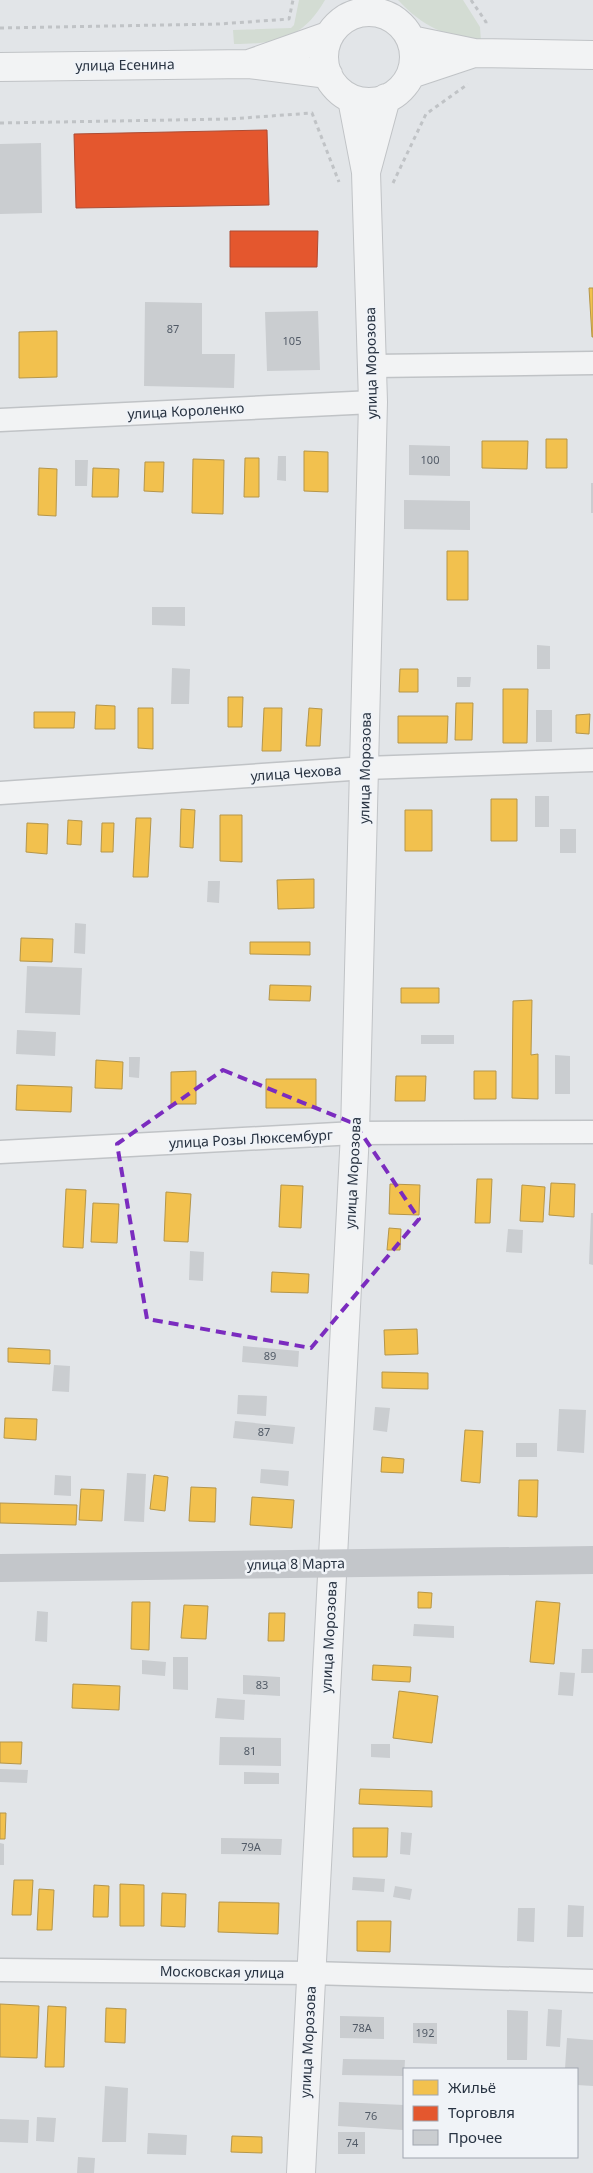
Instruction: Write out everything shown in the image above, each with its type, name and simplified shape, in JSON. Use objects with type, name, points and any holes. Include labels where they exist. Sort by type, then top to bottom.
[{"type":"main road","name":"улица 8 Марта","points":[[0,1568],[593,1560]]},
{"type":"street","points":[[249,64],[337,20],[352,14],[369,13],[383,8],[401,26],[411,40],[414,57],[411,74],[401,89],[386,98],[369,102],[352,98],[337,89],[328,74],[324,57],[337,20]]},
{"type":"street","points":[[411,40],[481,53],[593,55]]},
{"type":"street","points":[[411,74],[481,53]]},
{"type":"street","points":[[249,64],[328,74]]},
{"type":"street","name":"улица Есенина","points":[[0,67],[249,64]]},
{"type":"street","points":[[352,98],[366,178]]},
{"type":"street","points":[[366,178],[386,98]]},
{"type":"street","name":"улица Морозова","points":[[301,2173],[355,1133],[373,402],[366,178]]},
{"type":"street","points":[[373,366],[593,363]]},
{"type":"street","name":"улица Короленко","points":[[0,420],[373,402]]},
{"type":"street","name":"улица Чехова","points":[[0,793],[365,768],[593,760]]},
{"type":"street","name":"улица Розы Люксембург","points":[[0,1152],[355,1133],[593,1132]]},
{"type":"street","name":"Московская улица","points":[[0,1970],[311,1973],[593,1981]]},
{"type":"path","points":[[0,28],[219,24],[289,19],[293,0]]},
{"type":"path","points":[[0,123],[229,119],[312,113],[338,182],[366,178],[392,184],[426,114],[487,70],[481,53],[486,22],[472,0]]},
{"type":"highlighted area","points":[[223,1070],[355,1124],[419,1219],[311,1348],[147,1319],[117,1144]]},
{"type":"shaded area","points":[[299,0],[325,0],[307,23],[287,37],[263,43],[234,44],[233,30],[291,28],[294,25]]},
{"type":"shaded area","points":[[398,0],[463,0],[480,27],[481,41],[435,29],[416,17]]},
{"type":"building: Жильё","points":[[589,288],[593,288],[593,337],[592,337]]},
{"type":"building: Жильё","points":[[57,331],[57,377],[19,378],[19,332]]},
{"type":"building: Жильё","points":[[546,439],[567,439],[567,468],[546,468]]},
{"type":"building: Жильё","points":[[482,441],[528,441],[527,469],[482,468]]},
{"type":"building: Жильё","points":[[304,451],[328,452],[328,492],[304,491]]},
{"type":"building: Жильё","points":[[245,458],[259,458],[259,497],[244,497]]},
{"type":"building: Жильё","points":[[193,459],[224,460],[223,514],[192,513]]},
{"type":"building: Жильё","points":[[145,462],[164,462],[163,492],[144,491]]},
{"type":"building: Жильё","points":[[39,468],[57,469],[56,516],[38,515]]},
{"type":"building: Жильё","points":[[93,468],[119,469],[118,497],[92,497]]},
{"type":"building: Жильё","points":[[447,551],[468,551],[468,600],[447,600]]},
{"type":"building: Жильё","points":[[400,669],[418,669],[418,692],[399,692]]},
{"type":"building: Жильё","points":[[503,689],[528,689],[527,743],[503,743]]},
{"type":"building: Жильё","points":[[228,697],[243,697],[242,727],[228,727]]},
{"type":"building: Жильё","points":[[456,703],[473,703],[472,740],[455,740]]},
{"type":"building: Жильё","points":[[96,705],[115,706],[115,729],[95,729]]},
{"type":"building: Жильё","points":[[138,708],[153,708],[153,749],[138,748]]},
{"type":"building: Жильё","points":[[264,708],[282,708],[281,751],[262,751]]},
{"type":"building: Жильё","points":[[309,708],[322,709],[320,746],[306,746]]},
{"type":"building: Жильё","points":[[34,712],[75,712],[74,728],[34,728]]},
{"type":"building: Жильё","points":[[590,714],[589,734],[576,733],[576,715]]},
{"type":"building: Жильё","points":[[398,716],[448,716],[447,743],[398,743]]},
{"type":"building: Жильё","points":[[491,799],[517,799],[517,841],[491,841]]},
{"type":"building: Жильё","points":[[181,809],[195,810],[193,848],[180,847]]},
{"type":"building: Жильё","points":[[405,810],[432,810],[432,851],[405,851]]},
{"type":"building: Жильё","points":[[220,815],[242,815],[242,862],[220,861]]},
{"type":"building: Жильё","points":[[136,818],[151,818],[148,877],[133,877]]},
{"type":"building: Жильё","points":[[68,820],[82,821],[81,845],[67,844]]},
{"type":"building: Жильё","points":[[27,823],[48,824],[47,854],[26,852]]},
{"type":"building: Жильё","points":[[102,823],[114,823],[113,852],[101,852]]},
{"type":"building: Жильё","points":[[314,879],[314,908],[278,909],[277,880]]},
{"type":"building: Жильё","points":[[21,938],[53,939],[52,962],[20,961]]},
{"type":"building: Жильё","points":[[250,942],[310,942],[310,955],[250,954]]},
{"type":"building: Жильё","points":[[270,985],[311,986],[310,1001],[269,1000]]},
{"type":"building: Жильё","points":[[401,988],[439,988],[439,1003],[401,1003]]},
{"type":"building: Жильё","points":[[532,1000],[531,1055],[538,1054],[538,1099],[512,1098],[513,1001]]},
{"type":"building: Жильё","points":[[96,1060],[123,1062],[122,1089],[95,1088]]},
{"type":"building: Жильё","points":[[196,1071],[196,1104],[171,1104],[171,1072]]},
{"type":"building: Жильё","points":[[474,1071],[496,1071],[496,1099],[474,1099]]},
{"type":"building: Жильё","points":[[396,1076],[426,1076],[425,1101],[395,1101]]},
{"type":"building: Жильё","points":[[266,1079],[316,1079],[316,1108],[266,1108]]},
{"type":"building: Жильё","points":[[17,1085],[72,1087],[71,1112],[16,1110]]},
{"type":"building: Жильё","points":[[477,1179],[492,1179],[490,1223],[475,1223]]},
{"type":"building: Жильё","points":[[551,1183],[575,1184],[574,1217],[549,1215]]},
{"type":"building: Жильё","points":[[390,1184],[420,1185],[419,1215],[389,1214]]},
{"type":"building: Жильё","points":[[281,1185],[303,1186],[301,1228],[279,1227]]},
{"type":"building: Жильё","points":[[522,1185],[545,1187],[543,1222],[520,1221]]},
{"type":"building: Жильё","points":[[66,1189],[86,1190],[83,1248],[63,1247]]},
{"type":"building: Жильё","points":[[166,1192],[191,1194],[188,1242],[164,1241]]},
{"type":"building: Жильё","points":[[93,1203],[119,1204],[117,1243],[91,1242]]},
{"type":"building: Жильё","points":[[389,1228],[401,1229],[400,1250],[387,1250]]},
{"type":"building: Жильё","points":[[272,1272],[309,1274],[308,1293],[271,1292]]},
{"type":"building: Жильё","points":[[417,1329],[418,1354],[385,1355],[384,1330]]},
{"type":"building: Жильё","points":[[8,1348],[50,1350],[50,1364],[8,1362]]},
{"type":"building: Жильё","points":[[382,1372],[428,1373],[428,1389],[382,1388]]},
{"type":"building: Жильё","points":[[5,1418],[37,1419],[36,1440],[4,1438]]},
{"type":"building: Жильё","points":[[465,1430],[483,1431],[480,1483],[461,1481]]},
{"type":"building: Жильё","points":[[382,1457],[404,1459],[403,1473],[381,1472]]},
{"type":"building: Жильё","points":[[154,1475],[168,1477],[165,1511],[150,1509]]},
{"type":"building: Жильё","points":[[519,1480],[538,1480],[537,1517],[518,1516]]},
{"type":"building: Жильё","points":[[191,1487],[216,1488],[215,1522],[189,1521]]},
{"type":"building: Жильё","points":[[81,1489],[104,1490],[102,1521],[79,1520]]},
{"type":"building: Жильё","points":[[252,1497],[294,1500],[292,1528],[250,1525]]},
{"type":"building: Жильё","points":[[0,1503],[77,1505],[76,1525],[0,1523]]},
{"type":"building: Жильё","points":[[418,1592],[432,1593],[431,1608],[418,1608]]},
{"type":"building: Жильё","points":[[536,1601],[560,1603],[554,1664],[530,1662]]},
{"type":"building: Жильё","points":[[132,1602],[150,1602],[149,1650],[131,1649]]},
{"type":"building: Жильё","points":[[184,1605],[208,1606],[206,1639],[181,1638]]},
{"type":"building: Жильё","points":[[269,1613],[285,1613],[284,1641],[268,1641]]},
{"type":"building: Жильё","points":[[373,1665],[411,1667],[410,1682],[372,1680]]},
{"type":"building: Жильё","points":[[73,1684],[120,1686],[119,1710],[72,1708]]},
{"type":"building: Жильё","points":[[399,1691],[438,1696],[432,1743],[393,1738]]},
{"type":"building: Жильё","points":[[0,1742],[22,1742],[21,1764],[0,1763]]},
{"type":"building: Жильё","points":[[360,1789],[432,1791],[432,1807],[359,1804]]},
{"type":"building: Жильё","points":[[0,1813],[6,1813],[5,1839],[0,1839]]},
{"type":"building: Жильё","points":[[353,1828],[388,1828],[387,1857],[353,1857]]},
{"type":"building: Жильё","points":[[14,1880],[33,1880],[31,1915],[12,1915]]},
{"type":"building: Жильё","points":[[120,1884],[144,1885],[144,1926],[120,1926]]},
{"type":"building: Жильё","points":[[94,1885],[109,1886],[108,1917],[93,1917]]},
{"type":"building: Жильё","points":[[39,1889],[54,1890],[52,1930],[37,1930]]},
{"type":"building: Жильё","points":[[162,1893],[186,1894],[185,1927],[161,1926]]},
{"type":"building: Жильё","points":[[219,1902],[279,1903],[278,1934],[218,1932]]},
{"type":"building: Жильё","points":[[357,1921],[391,1921],[390,1952],[357,1951]]},
{"type":"building: Жильё","points":[[0,2004],[39,2006],[37,2058],[0,2057]]},
{"type":"building: Жильё","points":[[48,2006],[66,2007],[64,2067],[45,2067]]},
{"type":"building: Жильё","points":[[106,2008],[126,2009],[125,2043],[105,2042]]},
{"type":"building: Жильё","points":[[232,2136],[262,2137],[262,2153],[231,2152]]},
{"type":"building: Торговля","points":[[267,130],[269,205],[76,208],[74,134]]},
{"type":"building: Торговля","points":[[230,231],[318,231],[317,267],[230,267]]},
{"type":"building: Прочее","points":[[41,143],[42,213],[0,214],[0,144]]},
{"type":"building: Прочее","points":[[145,302],[202,303],[202,354],[235,354],[234,388],[144,386]]},
{"type":"building: Прочее","points":[[318,311],[320,370],[267,371],[265,312]]},
{"type":"building: Прочее","points":[[409,445],[450,446],[450,476],[409,475]]},
{"type":"building: Прочее","points":[[278,456],[286,456],[286,481],[277,480]]},
{"type":"building: Прочее","points":[[75,460],[88,460],[87,486],[75,486]]},
{"type":"building: Прочее","points":[[591,483],[593,483],[593,513],[591,513]]},
{"type":"building: Прочее","points":[[404,500],[470,501],[470,530],[404,529]]},
{"type":"building: Прочее","points":[[152,607],[185,607],[185,626],[152,625]]},
{"type":"building: Прочее","points":[[537,645],[550,646],[550,669],[537,669]]},
{"type":"building: Прочее","points":[[172,668],[190,669],[189,704],[171,704]]},
{"type":"building: Прочее","points":[[457,677],[471,677],[470,687],[457,687]]},
{"type":"building: Прочее","points":[[536,710],[552,710],[552,742],[536,742]]},
{"type":"building: Прочее","points":[[535,796],[549,796],[549,827],[535,827]]},
{"type":"building: Прочее","points":[[560,829],[576,829],[576,853],[560,853]]},
{"type":"building: Прочее","points":[[208,881],[220,881],[219,903],[207,902]]},
{"type":"building: Прочее","points":[[75,923],[86,924],[85,954],[74,953]]},
{"type":"building: Прочее","points":[[27,966],[82,968],[80,1015],[25,1013]]},
{"type":"building: Прочее","points":[[17,1030],[56,1032],[55,1056],[16,1054]]},
{"type":"building: Прочее","points":[[421,1035],[454,1035],[454,1044],[421,1044]]},
{"type":"building: Прочее","points":[[555,1055],[570,1056],[570,1094],[555,1094]]},
{"type":"building: Прочее","points":[[129,1057],[140,1057],[139,1078],[129,1077]]},
{"type":"building: Прочее","points":[[591,1213],[593,1213],[593,1265],[589,1264]]},
{"type":"building: Прочее","points":[[508,1229],[523,1230],[522,1253],[506,1252]]},
{"type":"building: Прочее","points":[[190,1251],[204,1252],[203,1281],[189,1280]]},
{"type":"building: Прочее","points":[[243,1346],[299,1351],[298,1367],[242,1362]]},
{"type":"building: Прочее","points":[[54,1365],[70,1366],[69,1392],[52,1391]]},
{"type":"building: Прочее","points":[[238,1395],[267,1396],[266,1416],[237,1414]]},
{"type":"building: Прочее","points":[[375,1407],[390,1408],[387,1432],[373,1430]]},
{"type":"building: Прочее","points":[[559,1409],[586,1410],[584,1453],[557,1451]]},
{"type":"building: Прочее","points":[[235,1421],[295,1427],[293,1444],[233,1438]]},
{"type":"building: Прочее","points":[[516,1443],[537,1443],[537,1457],[516,1457]]},
{"type":"building: Прочее","points":[[261,1469],[289,1471],[288,1486],[260,1483]]},
{"type":"building: Прочее","points":[[127,1473],[146,1474],[144,1522],[124,1521]]},
{"type":"building: Прочее","points":[[55,1475],[71,1476],[71,1496],[54,1495]]},
{"type":"building: Прочее","points":[[37,1611],[48,1612],[47,1642],[35,1641]]},
{"type":"building: Прочее","points":[[414,1624],[454,1626],[454,1638],[413,1636]]},
{"type":"building: Прочее","points":[[582,1649],[593,1649],[593,1673],[581,1673]]},
{"type":"building: Прочее","points":[[173,1657],[188,1657],[188,1690],[173,1689]]},
{"type":"building: Прочее","points":[[142,1660],[166,1662],[165,1676],[142,1674]]},
{"type":"building: Прочее","points":[[560,1672],[575,1673],[573,1696],[558,1695]]},
{"type":"building: Прочее","points":[[243,1675],[280,1677],[280,1696],[243,1694]]},
{"type":"building: Прочее","points":[[217,1698],[245,1700],[244,1720],[215,1718]]},
{"type":"building: Прочее","points":[[220,1737],[281,1738],[281,1766],[219,1765]]},
{"type":"building: Прочее","points":[[371,1744],[390,1744],[390,1758],[371,1757]]},
{"type":"building: Прочее","points":[[0,1769],[28,1770],[27,1783],[0,1782]]},
{"type":"building: Прочее","points":[[244,1772],[279,1773],[279,1784],[244,1784]]},
{"type":"building: Прочее","points":[[401,1832],[412,1833],[410,1855],[400,1854]]},
{"type":"building: Прочее","points":[[221,1838],[282,1839],[281,1855],[221,1854]]},
{"type":"building: Прочее","points":[[0,1843],[4,1844],[4,1865],[0,1865]]},
{"type":"building: Прочее","points":[[353,1877],[385,1879],[384,1892],[352,1890]]},
{"type":"building: Прочее","points":[[395,1886],[412,1889],[410,1900],[393,1897]]},
{"type":"building: Прочее","points":[[568,1905],[584,1906],[583,1937],[567,1937]]},
{"type":"building: Прочее","points":[[518,1908],[535,1908],[534,1942],[517,1941]]},
{"type":"building: Прочее","points":[[548,2009],[562,2010],[560,2047],[546,2046]]},
{"type":"building: Прочее","points":[[507,2010],[528,2011],[527,2060],[507,2060]]},
{"type":"building: Прочее","points":[[340,2016],[384,2017],[384,2039],[340,2038]]},
{"type":"building: Прочее","points":[[413,2023],[437,2023],[437,2044],[413,2043]]},
{"type":"building: Прочее","points":[[567,2038],[593,2040],[593,2086],[578,2085],[578,2068],[565,2068]]},
{"type":"building: Прочее","points":[[343,2059],[405,2060],[403,2076],[342,2075]]},
{"type":"building: Прочее","points":[[105,2086],[128,2088],[126,2142],[102,2142]]},
{"type":"building: Прочее","points":[[339,2102],[403,2105],[403,2130],[338,2126]]},
{"type":"building: Прочее","points":[[37,2117],[56,2118],[54,2142],[36,2141]]},
{"type":"building: Прочее","points":[[0,2119],[29,2120],[28,2143],[0,2142]]},
{"type":"building: Прочее","points":[[338,2132],[365,2132],[365,2154],[338,2154]]},
{"type":"building: Прочее","points":[[148,2133],[187,2135],[186,2155],[147,2154]]},
{"type":"building: Прочее","points":[[78,2157],[95,2158],[94,2173],[77,2173]]}]
